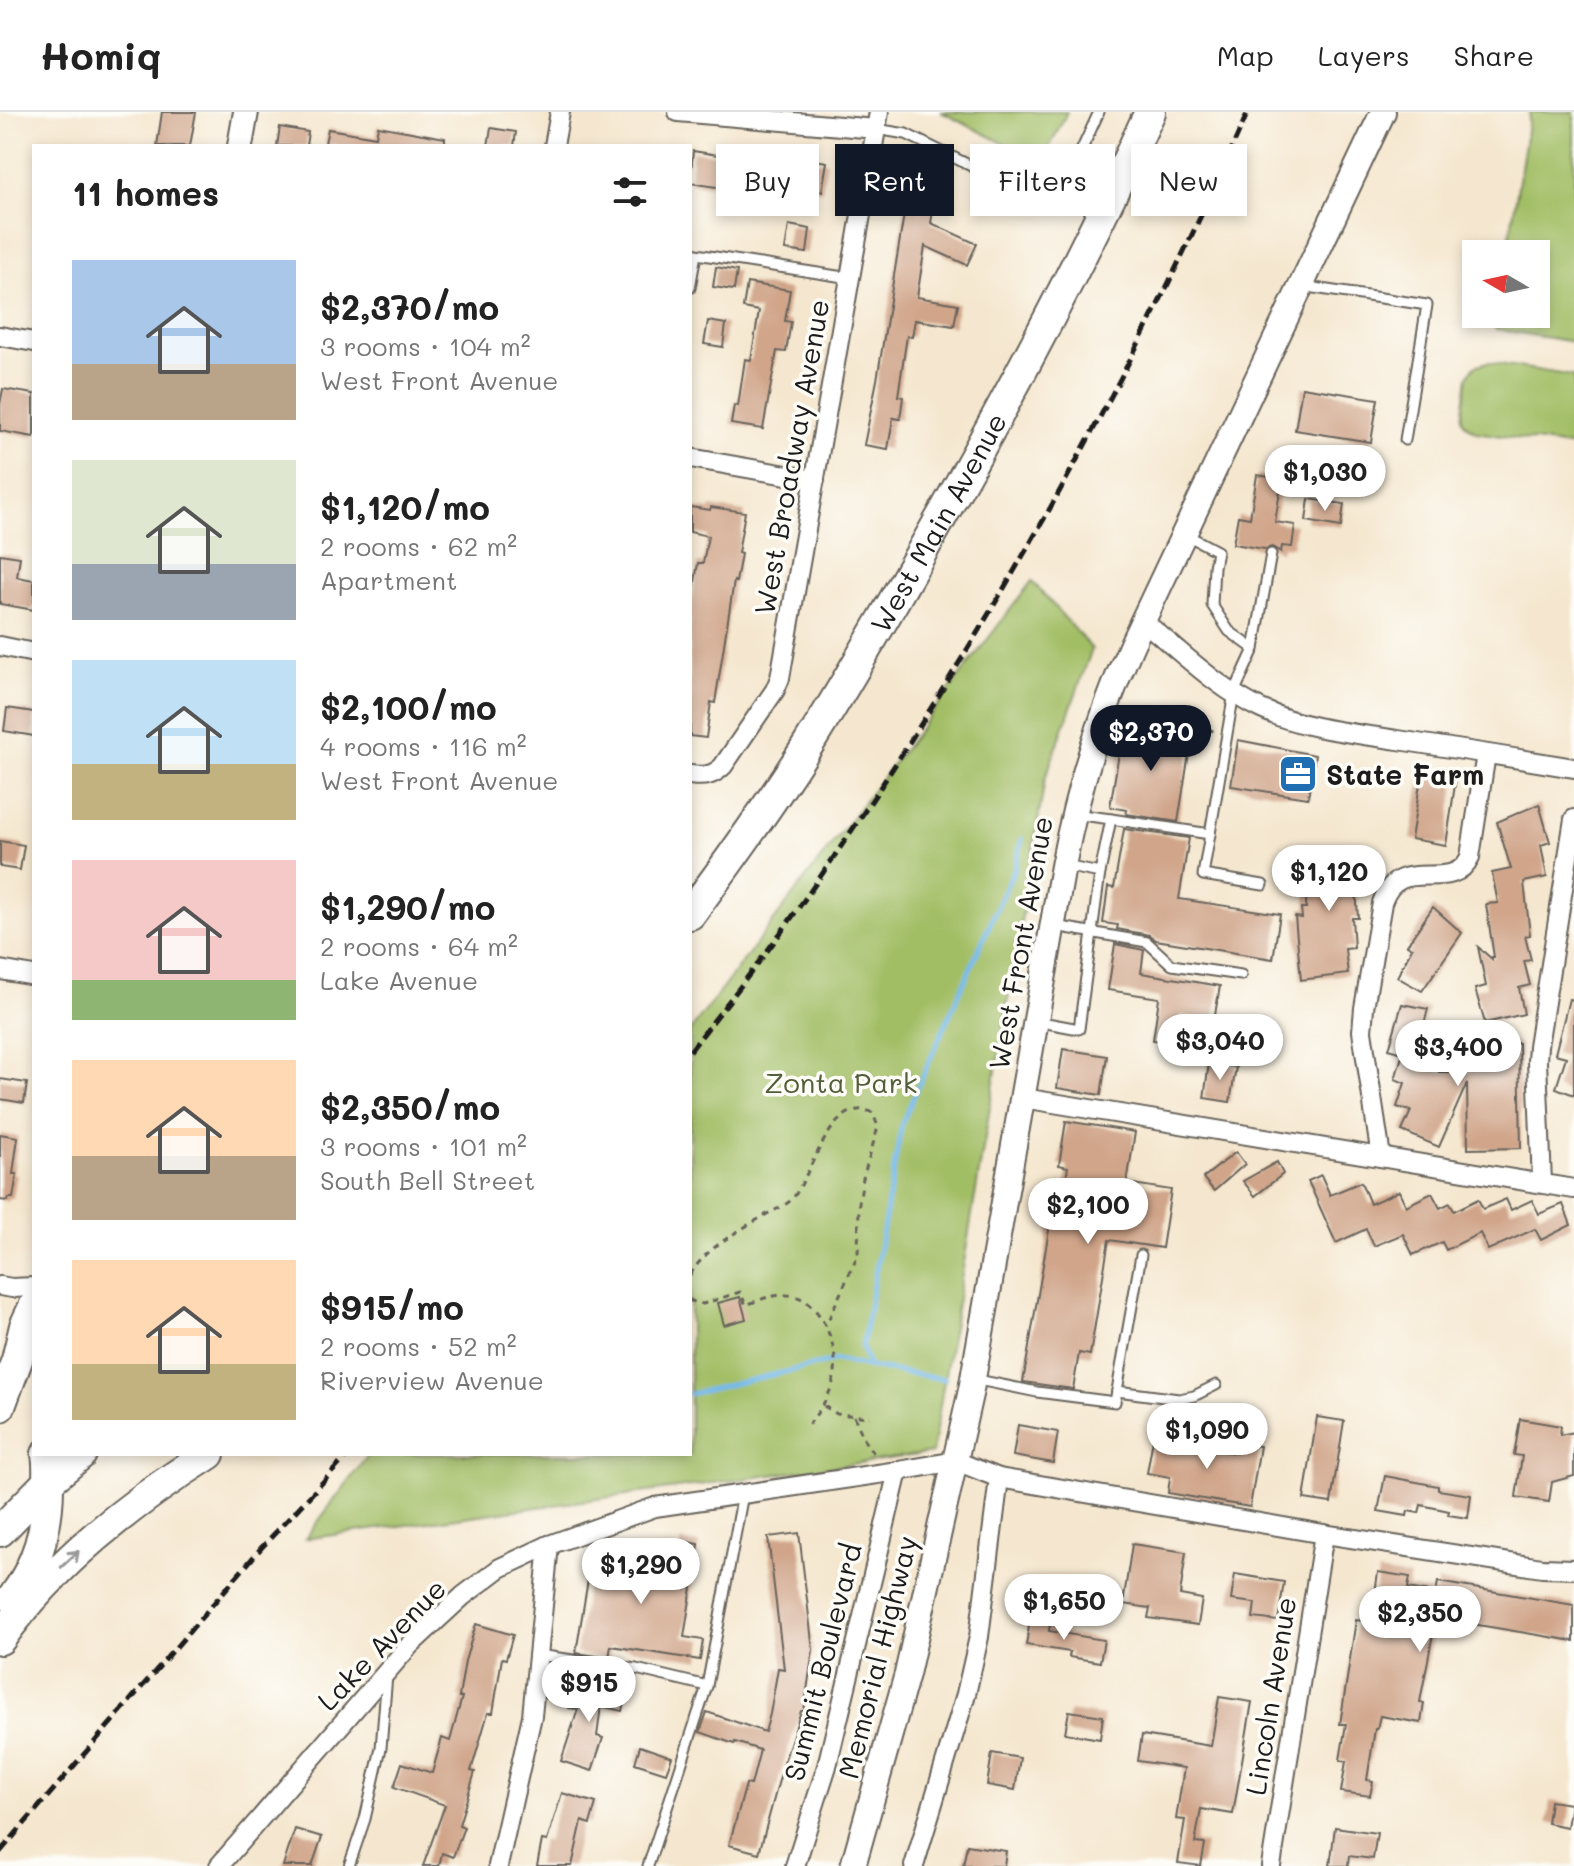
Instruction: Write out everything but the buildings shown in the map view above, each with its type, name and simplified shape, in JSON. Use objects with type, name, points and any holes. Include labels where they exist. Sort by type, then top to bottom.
[{"type":"main road","name":"West Main Avenue","points":[[692,911],[737,851],[806,747],[924,548],[1049,319],[1150,112]]},
{"type":"main road","points":[[0,1406],[32,1311]]},
{"type":"main road","points":[[0,1531],[47,1468],[76,1456]]},
{"type":"main road","points":[[0,1639],[45,1584],[98,1533],[206,1456]]},
{"type":"main road","points":[[0,1616],[29,1576],[38,1553],[46,1521],[47,1468]]},
{"type":"street","points":[[240,144],[246,112]]},
{"type":"street","points":[[554,144],[560,112]]},
{"type":"street","points":[[678,112],[877,121]]},
{"type":"street","name":"West Front Avenue","points":[[956,1461],[1063,866],[1086,765],[1103,713],[1143,621],[1383,112]]},
{"type":"street","name":"West Broadway Avenue","points":[[693,775],[715,773],[723,766],[780,678],[877,121]]},
{"type":"street","points":[[0,336],[32,342]]},
{"type":"street","points":[[692,458],[815,480]]},
{"type":"street","points":[[1143,621],[1234,693],[1264,710],[1299,723],[1574,768]]},
{"type":"street","points":[[0,646],[32,653]]},
{"type":"street","points":[[1381,1157],[1362,1031],[1382,903],[1386,892],[1401,879],[1451,875],[1467,863],[1486,754]]},
{"type":"street","points":[[1542,1183],[1538,1046],[1574,819]]},
{"type":"street","points":[[0,970],[32,976]]},
{"type":"street","points":[[1023,1098],[1574,1189]]},
{"type":"street","points":[[0,1286],[32,1287]]},
{"type":"street","points":[[956,1461],[999,1478],[1324,1534],[1542,1568],[1574,1569]]},
{"type":"street","name":"Lake Avenue","points":[[219,1866],[409,1646],[463,1596],[500,1568],[549,1545],[655,1507],[956,1461]]},
{"type":"street","name":"Memorial Highway","points":[[853,1866],[907,1674],[956,1461]]},
{"type":"street","name":"Summit Boulevard","points":[[795,1866],[827,1766],[898,1471]]},
{"type":"street","points":[[914,1866],[966,1694],[979,1637],[999,1478]]},
{"type":"street","name":"Lincoln Avenue","points":[[1271,1866],[1324,1534]]},
{"type":"street","points":[[498,1866],[532,1716],[549,1545]]},
{"type":"lane","points":[[877,121],[1030,195],[1048,199],[1063,190],[1099,112]]},
{"type":"lane","points":[[693,254],[850,278]]},
{"type":"lane","points":[[1300,286],[1427,305],[1405,440]]},
{"type":"lane","points":[[1185,533],[1217,551],[1212,605],[1229,631],[1254,649]]},
{"type":"lane","points":[[1263,885],[1203,875],[1234,693],[1254,649],[1271,554]]},
{"type":"lane","points":[[1073,814],[1210,834]]},
{"type":"lane","points":[[1036,1021],[1079,1029],[1100,873],[1111,819]]},
{"type":"lane","points":[[1063,866],[1100,873]]},
{"type":"lane","points":[[1053,926],[1147,942],[1172,965],[1241,975]]},
{"type":"lane","points":[[973,1379],[1037,1392],[1115,1402],[1141,1255]]},
{"type":"lane","points":[[1117,1391],[1179,1399],[1194,1396],[1216,1385]]},
{"type":"lane","points":[[648,1866],[707,1686],[744,1493]]},
{"type":"lane","points":[[538,1655],[636,1669],[707,1686]]},
{"type":"lane","points":[[349,1866],[365,1819],[381,1748],[387,1672]]},
{"type":"path","points":[[1103,713],[1124,720],[1220,732]]},
{"type":"path","points":[[692,1273],[714,1246],[792,1199],[833,1125],[847,1112],[864,1108],[873,1113],[878,1127],[861,1191],[858,1255],[826,1325]]},
{"type":"path","points":[[692,1301],[703,1304],[740,1292],[746,1305],[766,1297],[789,1294],[805,1300],[826,1325],[835,1350],[835,1375],[823,1405],[807,1427]]},
{"type":"path","points":[[823,1405],[837,1414],[870,1417]]},
{"type":"path","points":[[854,1416],[867,1446],[876,1456],[885,1455]]},
{"type":"green space","points":[[941,112],[1067,112],[1051,144],[1006,144]]},
{"type":"green space","points":[[1530,112],[1574,112],[1574,342],[1495,329],[1550,328],[1550,240],[1509,240]]},
{"type":"green space","points":[[1487,362],[1574,376],[1574,447],[1476,432],[1465,424],[1462,418],[1468,376],[1475,366]]},
{"type":"green space","name":"Zonta Park","points":[[1032,581],[1092,649],[1045,779],[932,1453],[305,1539],[367,1456],[692,1456],[692,1028]]},
{"type":"waterway","points":[[945,1379],[869,1367],[862,1347],[902,1123],[1015,867],[1022,839]]},
{"type":"waterway","points":[[692,1394],[837,1360],[868,1367]]},
{"type":"railway","points":[[692,1048],[826,869],[991,610],[1109,401],[1181,258],[1248,112]]},
{"type":"railway","points":[[0,1852],[262,1547],[347,1456]]},
{"type":"place","name":"State Farm","points":[[1298,774]]}]
